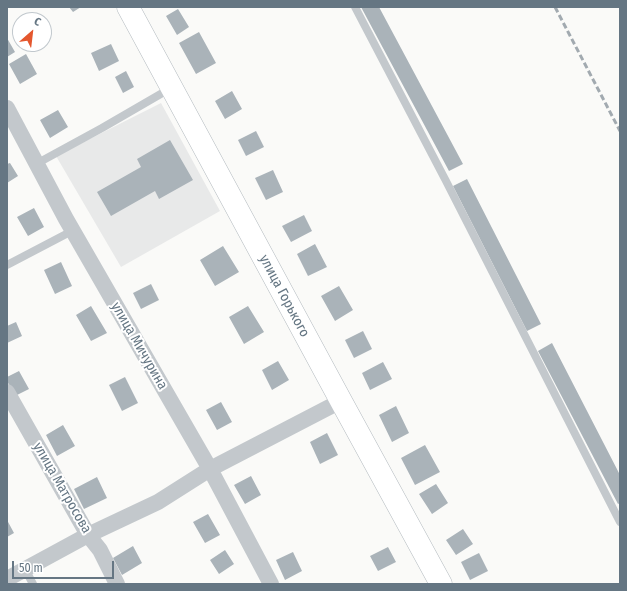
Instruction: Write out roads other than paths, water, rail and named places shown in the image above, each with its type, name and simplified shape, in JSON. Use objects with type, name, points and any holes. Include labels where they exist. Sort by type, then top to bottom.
[{"type":"main road","name":"улица Горького","points":[[128,7],[441,584]]},
{"type":"street","name":"улица Мичурина","points":[[7,108],[72,231],[210,469],[271,584]]},
{"type":"street","name":"улица Матросова","points":[[7,392],[88,535],[100,550],[117,584]]},
{"type":"street","points":[[7,579],[88,535],[158,502],[210,469],[341,401]]},
{"type":"lane","points":[[355,7],[446,181],[620,522]]},
{"type":"lane","points":[[36,164],[172,88]]},
{"type":"lane","points":[[7,265],[72,231]]},
{"type":"lane","points":[[25,569],[33,584]]},
{"type":"railway","points":[[555,7],[620,131]]}]
